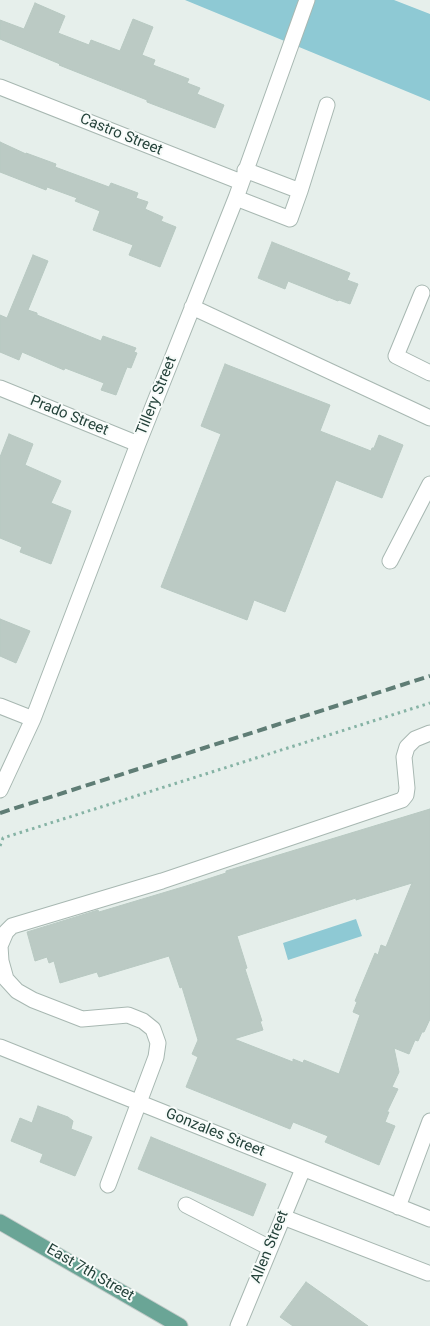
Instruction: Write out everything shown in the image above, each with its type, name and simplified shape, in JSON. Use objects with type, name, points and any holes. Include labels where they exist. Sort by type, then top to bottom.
[{"type":"main road","name":"East 7th Street","points":[[0,1222],[177,1325]]},
{"type":"street","name":"Tillery Street","points":[[0,790],[33,719],[138,444],[236,198],[307,0]]},
{"type":"street","name":"Castro Street","points":[[0,87],[243,176],[300,191]]},
{"type":"street","points":[[236,198],[290,219],[327,105]]},
{"type":"street","points":[[422,294],[396,356],[430,373]]},
{"type":"street","points":[[192,307],[430,418]]},
{"type":"street","name":"Prado Street","points":[[0,388],[138,444]]},
{"type":"street","points":[[390,561],[430,484]]},
{"type":"street","points":[[0,706],[33,719]]},
{"type":"street","points":[[108,1184],[156,1057],[158,1043],[153,1029],[143,1021],[128,1015],[82,1019],[33,1000],[16,991],[6,979],[1,961],[0,946],[6,932],[12,926],[21,923],[162,881],[394,804],[402,800],[406,795],[407,779],[404,757],[407,747],[415,739],[430,733]]},
{"type":"street","name":"Gonzales Street","points":[[0,1048],[430,1219]]},
{"type":"street","points":[[398,1206],[430,1121]]},
{"type":"street","name":"Allen Street","points":[[238,1326],[303,1169]]},
{"type":"street","points":[[186,1205],[270,1248]]},
{"type":"street","points":[[283,1217],[428,1273]]},
{"type":"path","points":[[0,846],[4,838],[430,703]]},
{"type":"water","points":[[185,0],[394,0],[430,14],[430,101]]},
{"type":"water","points":[[356,919],[362,936],[288,960],[283,943]]},
{"type":"building","points":[[35,3],[65,16],[58,33],[89,45],[91,40],[120,51],[133,19],[153,27],[142,55],[155,60],[153,65],[189,79],[187,83],[200,88],[197,94],[224,105],[215,128],[147,102],[147,100],[0,39],[0,20],[24,29]]},
{"type":"building","points":[[0,142],[26,154],[56,164],[55,167],[109,187],[111,183],[138,193],[136,198],[148,202],[145,209],[163,217],[161,221],[176,227],[160,267],[129,255],[133,245],[93,230],[100,211],[75,201],[77,198],[47,187],[46,190],[0,172]]},
{"type":"building","points":[[272,242],[350,273],[347,280],[358,284],[350,304],[288,281],[285,289],[258,278]]},
{"type":"building","points":[[33,255],[48,261],[28,310],[101,341],[103,336],[136,348],[134,352],[137,353],[131,368],[127,367],[116,395],[101,390],[104,383],[65,368],[64,370],[22,352],[19,360],[0,352],[0,315],[7,318]]},
{"type":"building","points":[[225,364],[330,405],[320,431],[371,451],[379,435],[403,445],[382,498],[336,480],[285,612],[254,600],[247,620],[161,587],[221,434],[201,426]]},
{"type":"building","points":[[9,434],[33,444],[25,465],[61,481],[51,503],[71,511],[51,564],[20,552],[22,547],[0,538],[0,457]]},
{"type":"building","points":[[0,619],[30,631],[16,663],[0,656]]},
{"type":"building","points":[[430,809],[430,1019],[418,1041],[415,1040],[409,1054],[394,1048],[399,1072],[392,1087],[398,1089],[387,1112],[389,1112],[385,1122],[395,1126],[379,1165],[325,1142],[328,1136],[293,1122],[290,1129],[186,1087],[198,1057],[192,1054],[198,1040],[182,987],[180,988],[169,956],[99,977],[97,972],[60,983],[54,961],[49,963],[47,957],[35,961],[27,932],[186,886],[226,873],[226,871]],"holes":[[[412,883],[386,947],[381,945],[378,955],[375,953],[355,1001],[357,1002],[353,1012],[360,1015],[339,1074],[304,1060],[303,1063],[293,1059],[293,1062],[234,1039],[263,1030],[237,936],[356,898],[356,900]]]},
{"type":"building","points":[[38,1106],[68,1117],[73,1121],[71,1129],[92,1137],[75,1176],[40,1162],[43,1154],[11,1141],[20,1118],[32,1123]]},
{"type":"building","points":[[151,1137],[266,1184],[253,1216],[138,1169]]},
{"type":"building","points":[[306,1282],[368,1326],[293,1326],[280,1317]]},
{"type":"railway","points":[[0,813],[430,676]]}]
